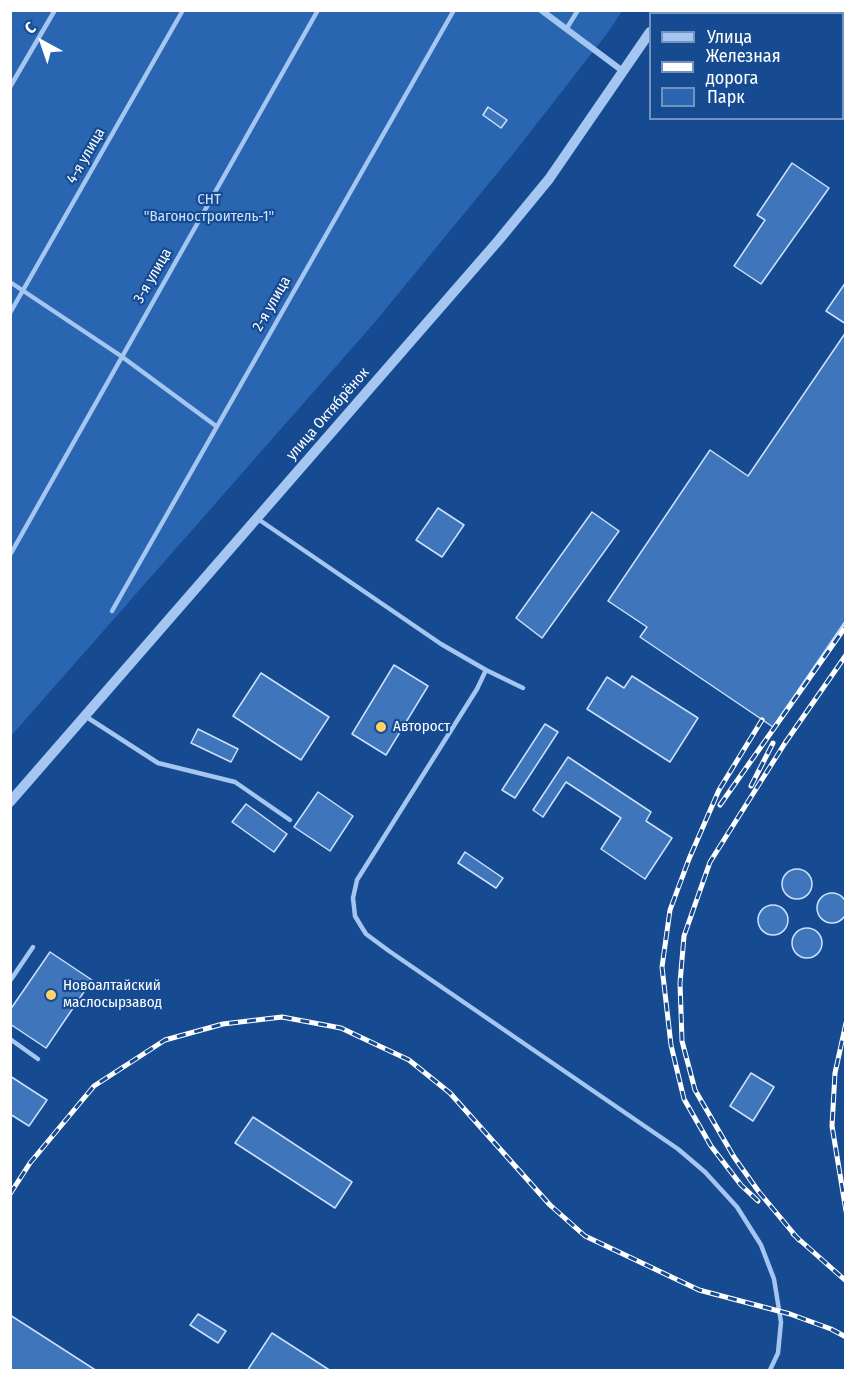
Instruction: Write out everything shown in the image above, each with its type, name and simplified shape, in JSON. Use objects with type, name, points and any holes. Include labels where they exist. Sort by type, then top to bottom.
[{"type":"street","points":[[541,10],[624,72]]},
{"type":"street","name":"улица Октябрёнок","points":[[10,802],[258,519],[549,179],[649,35]]},
{"type":"lane","points":[[10,87],[54,10]]},
{"type":"lane","name":"4-я улица","points":[[10,313],[183,10]]},
{"type":"lane","name":"3-я улица","points":[[10,555],[318,10]]},
{"type":"lane","name":"2-я улица","points":[[112,611],[454,10]]},
{"type":"lane","points":[[567,28],[578,10]]},
{"type":"lane","points":[[10,282],[121,356],[216,426]]},
{"type":"lane","points":[[258,519],[441,644],[523,688]]},
{"type":"lane","points":[[486,670],[412,795],[367,862],[354,890],[355,916],[366,934],[376,942],[678,1149],[737,1207],[761,1245],[774,1279],[781,1322],[778,1353],[770,1371]]},
{"type":"lane","points":[[85,716],[158,763],[235,782],[290,820]]},
{"type":"lane","points":[[10,981],[33,947]]},
{"type":"lane","points":[[10,1039],[38,1059]]},
{"type":"green space","name":"СНТ \"Вагоностроитель-1\"","points":[[11,11],[622,11],[606,35],[513,154],[375,322],[11,736]]},
{"type":"building","points":[[488,107],[507,120],[501,128],[483,115]]},
{"type":"building","points":[[792,163],[829,188],[761,284],[734,266],[765,220],[757,215]]},
{"type":"building","points":[[846,282],[846,324],[826,311]]},
{"type":"building","points":[[846,332],[846,620],[773,727],[640,637],[647,627],[608,601],[710,450],[748,476]]},
{"type":"building","points":[[438,508],[464,525],[442,557],[416,540]]},
{"type":"building","points":[[592,512],[619,531],[542,638],[516,618]]},
{"type":"building","points":[[394,665],[428,686],[386,755],[352,734]]},
{"type":"building","points":[[261,673],[329,717],[301,760],[233,716]]},
{"type":"building","points":[[632,676],[698,718],[670,762],[587,709],[607,677],[624,688]]},
{"type":"building","points":[[545,724],[558,732],[515,798],[502,790]]},
{"type":"building","points":[[198,729],[238,749],[231,762],[191,743]]},
{"type":"building","points":[[568,757],[651,812],[646,821],[672,838],[645,879],[601,849],[621,818],[566,782],[543,817],[533,810]]},
{"type":"building","points":[[318,792],[353,816],[330,851],[294,827]]},
{"type":"building","points":[[246,804],[287,834],[274,852],[232,822]]},
{"type":"building","points":[[465,852],[503,878],[496,888],[458,863]]},
{"type":"building","points":[[797,869],[803,870],[811,878],[811,890],[803,898],[797,899],[791,898],[783,890],[782,884],[783,878],[791,870]]},
{"type":"building","points":[[832,893],[838,894],[846,902],[846,914],[838,922],[832,923],[826,922],[818,914],[817,908],[818,902],[826,894]]},
{"type":"building","points":[[773,905],[779,906],[787,914],[787,926],[779,934],[773,935],[767,934],[759,926],[758,920],[759,914],[767,906]]},
{"type":"building","points":[[807,928],[813,929],[821,937],[821,949],[813,957],[807,958],[801,957],[793,949],[792,943],[793,937],[801,929]]},
{"type":"building","name":"Новоалтайский маслосырзавод","points":[[50,952],[92,980],[46,1048],[10,1024],[10,1010]]},
{"type":"building","points":[[751,1073],[774,1087],[753,1121],[730,1106]]},
{"type":"building","points":[[10,1076],[47,1100],[29,1126],[10,1114]]},
{"type":"building","points":[[253,1117],[352,1182],[335,1208],[235,1143]]},
{"type":"building","points":[[198,1314],[226,1331],[218,1343],[190,1325]]},
{"type":"building","points":[[10,1315],[97,1371],[10,1371]]},
{"type":"building","points":[[272,1333],[331,1371],[247,1371]]},
{"type":"railway","points":[[720,805],[846,626]]},
{"type":"railway","points":[[799,1240],[759,1192],[734,1157],[695,1090],[682,1041],[680,983],[684,936],[710,862],[785,743],[846,655]]},
{"type":"railway","points":[[758,1201],[741,1185],[711,1146],[684,1099],[671,1045],[662,967],[670,910],[689,859],[719,790],[762,720]]},
{"type":"railway","points":[[751,786],[773,743]]},
{"type":"railway","points":[[10,1194],[30,1163],[94,1086],[165,1040],[223,1024],[282,1017],[341,1028],[409,1060],[450,1093],[550,1205],[585,1236],[699,1290],[790,1314],[846,1337]]},
{"type":"railway","points":[[846,1023],[835,1073],[832,1126],[846,1211]]},
{"type":"railway","points":[[793,1234],[846,1281]]},
{"type":"place","name":"Авторост","points":[[381,727]]},
{"type":"place","name":"Новоалтайский маслосырзавод","points":[[51,995]]}]
